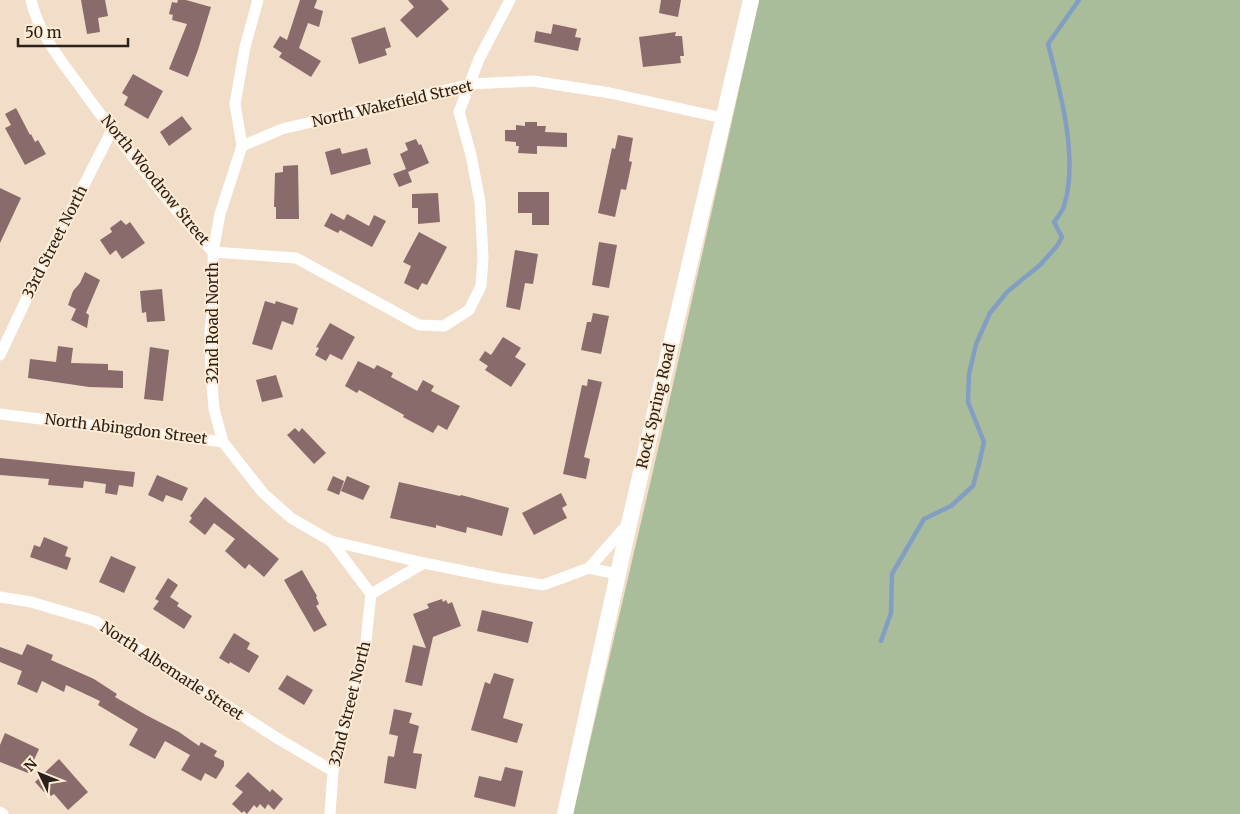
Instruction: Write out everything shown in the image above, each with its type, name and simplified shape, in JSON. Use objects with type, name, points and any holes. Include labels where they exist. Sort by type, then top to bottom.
[{"type":"street","name":"North Woodrow Street","points":[[31,0],[46,38],[112,130],[178,213],[213,252],[296,258],[419,324],[444,326],[469,310],[481,286],[480,202],[471,154],[459,112],[471,84]]},
{"type":"street","name":"32nd Road North","points":[[223,442],[214,409],[210,372],[210,331],[214,297],[213,252],[220,214],[242,146],[235,104],[244,47],[258,0]]},
{"type":"street","points":[[471,84],[479,59],[510,0]]},
{"type":"street","name":"Rock Spring Road","points":[[565,814],[628,524],[751,0]]},
{"type":"street","name":"North Wakefield Street","points":[[242,146],[282,129],[471,84],[533,81],[610,92],[723,118]]},
{"type":"street","name":"33rd Street North","points":[[0,355],[34,283],[112,130]]},
{"type":"street","name":"North Abingdon Street","points":[[0,414],[223,442],[263,493],[291,518],[331,541],[498,578],[543,585],[589,568],[628,524]]},
{"type":"street","name":"North Abingdon Street","points":[[331,541],[371,594]]},
{"type":"street","points":[[371,594],[424,563]]},
{"type":"street","points":[[589,568],[617,574]]},
{"type":"street","name":"32nd Street North","points":[[330,814],[333,771],[366,641],[371,594]]},
{"type":"street","name":"North Albemarle Street","points":[[0,597],[31,602],[95,621],[277,738],[333,771]]},
{"type":"green space","points":[[759,0],[1240,0],[1240,814],[573,814],[670,398]]},
{"type":"building","points":[[81,0],[105,0],[108,16],[98,18],[100,32],[87,34]]},
{"type":"building","points":[[178,0],[186,0],[211,7],[188,77],[169,69],[187,24],[172,20],[173,15],[169,14],[172,2],[177,3]]},
{"type":"building","points":[[300,0],[317,0],[314,8],[323,11],[319,27],[308,23],[299,48],[321,61],[311,77],[279,57],[282,53],[273,47],[280,36],[287,40]]},
{"type":"building","points":[[408,0],[441,0],[449,9],[417,38],[400,20],[414,7]]},
{"type":"building","points":[[661,0],[681,0],[678,17],[659,13]]},
{"type":"building","points":[[553,24],[577,29],[575,37],[581,38],[578,51],[534,42],[536,31],[551,34]]},
{"type":"building","points":[[385,27],[391,47],[385,49],[387,55],[359,64],[351,38]]},
{"type":"building","points":[[676,32],[675,36],[682,36],[684,56],[680,56],[681,63],[643,67],[639,37]]},
{"type":"building","points":[[133,74],[163,91],[148,119],[124,105],[128,97],[122,93]]},
{"type":"building","points":[[16,108],[30,135],[35,142],[38,140],[46,154],[25,165],[5,128],[11,125],[5,114]]},
{"type":"building","points":[[182,116],[192,129],[169,146],[160,132]]},
{"type":"building","points":[[525,122],[537,122],[537,126],[546,126],[545,132],[567,133],[567,147],[537,146],[537,154],[518,153],[519,146],[516,146],[516,142],[505,141],[505,130],[516,130],[516,125],[525,126]]},
{"type":"building","points":[[618,135],[633,138],[629,161],[632,162],[626,190],[621,189],[615,217],[598,213],[612,148],[615,149]]},
{"type":"building","points":[[416,139],[419,145],[421,144],[429,163],[408,172],[412,182],[399,187],[393,174],[406,169],[400,154],[408,150],[405,143]]},
{"type":"building","points":[[340,148],[342,154],[367,148],[371,164],[331,175],[325,152]]},
{"type":"building","points":[[298,165],[299,219],[276,219],[276,207],[274,207],[275,173],[283,172],[283,166]]},
{"type":"building","points":[[0,188],[21,198],[0,243]]},
{"type":"building","points":[[518,192],[549,192],[549,225],[532,225],[532,213],[518,213]]},
{"type":"building","points":[[438,193],[440,222],[418,224],[418,208],[412,208],[412,194]]},
{"type":"building","points":[[331,213],[344,220],[347,214],[369,226],[374,215],[386,221],[372,247],[340,230],[338,233],[324,226]]},
{"type":"building","points":[[121,220],[126,225],[130,222],[145,243],[122,259],[116,250],[110,255],[100,240],[112,232],[110,228]]},
{"type":"building","points":[[419,232],[447,247],[427,285],[422,283],[418,290],[404,283],[411,266],[403,262]]},
{"type":"building","points":[[599,242],[617,245],[609,288],[592,285]]},
{"type":"building","points":[[515,250],[538,254],[533,284],[525,283],[520,310],[506,307]]},
{"type":"building","points":[[85,272],[100,280],[86,313],[89,315],[87,328],[71,320],[76,309],[68,305],[73,291],[80,283]]},
{"type":"building","points":[[162,289],[165,321],[147,322],[146,312],[142,313],[140,291]]},
{"type":"building","points":[[265,301],[275,304],[276,301],[298,308],[293,325],[282,321],[272,350],[252,344]]},
{"type":"building","points":[[593,313],[609,316],[601,354],[581,350],[587,322],[591,322]]},
{"type":"building","points":[[330,323],[355,337],[342,360],[330,354],[326,361],[315,355],[319,348],[316,347]]},
{"type":"building","points":[[503,337],[521,348],[515,357],[526,364],[511,387],[485,370],[488,366],[479,360],[485,351],[491,355]]},
{"type":"building","points":[[58,346],[73,348],[71,363],[108,364],[108,370],[123,371],[123,388],[89,387],[28,378],[30,359],[56,362]]},
{"type":"building","points":[[150,347],[169,350],[163,401],[144,399]]},
{"type":"building","points":[[358,361],[374,369],[377,365],[393,373],[391,377],[417,391],[423,380],[434,386],[431,391],[460,406],[447,430],[438,425],[433,433],[359,390],[357,393],[345,386]]},
{"type":"building","points":[[276,375],[283,397],[262,402],[256,380]]},
{"type":"building","points":[[588,379],[602,382],[584,457],[590,459],[586,479],[563,474],[582,385],[587,386]]},
{"type":"building","points":[[295,428],[299,432],[302,428],[326,453],[314,464],[287,435]]},
{"type":"building","points":[[0,458],[135,472],[133,487],[119,485],[117,495],[105,493],[106,484],[84,481],[83,488],[48,485],[49,479],[0,475]]},
{"type":"building","points":[[157,475],[188,488],[182,501],[166,495],[163,502],[148,495]]},
{"type":"building","points":[[333,476],[344,481],[339,495],[327,490]]},
{"type":"building","points":[[347,476],[370,486],[363,500],[341,491]]},
{"type":"building","points":[[399,482],[461,495],[509,508],[502,536],[467,527],[466,533],[436,525],[436,528],[390,518]]},
{"type":"building","points":[[561,493],[567,505],[562,508],[567,518],[534,535],[522,513]]},
{"type":"building","points":[[205,497],[279,559],[264,577],[249,564],[245,569],[225,551],[235,539],[214,523],[205,535],[189,522],[192,518],[190,516]]},
{"type":"building","points":[[44,537],[68,547],[65,556],[71,558],[67,570],[30,557],[34,545],[40,547]]},
{"type":"building","points":[[111,556],[136,567],[124,593],[99,582]]},
{"type":"building","points":[[302,570],[317,596],[319,604],[316,606],[327,625],[314,632],[284,580]]},
{"type":"building","points":[[168,578],[178,585],[170,597],[179,603],[177,606],[192,616],[184,629],[153,609],[159,601],[155,599]]},
{"type":"building","points":[[442,599],[443,602],[446,600],[448,604],[452,602],[461,626],[433,637],[422,686],[405,682],[413,645],[426,648],[413,614],[429,608],[427,604]]},
{"type":"building","points":[[482,610],[533,622],[528,643],[477,631]]},
{"type":"building","points":[[234,633],[250,643],[247,649],[259,656],[249,673],[219,658]]},
{"type":"building","points":[[27,644],[53,655],[51,660],[94,679],[117,694],[115,697],[179,732],[199,746],[201,742],[217,751],[214,756],[224,761],[224,766],[216,779],[205,773],[201,781],[181,770],[190,755],[165,741],[155,759],[129,745],[138,729],[98,705],[100,701],[66,685],[64,692],[42,681],[37,693],[17,684],[22,671],[0,662],[0,647],[22,655]]},
{"type":"building","points":[[494,673],[514,679],[503,718],[523,724],[517,743],[471,730],[485,682],[490,684]]},
{"type":"building","points":[[287,675],[313,690],[304,705],[278,689]]},
{"type":"building","points":[[394,709],[412,713],[409,723],[419,726],[413,753],[422,754],[416,789],[384,783],[388,756],[394,757],[398,736],[389,734]]},
{"type":"building","points":[[5,733],[39,749],[28,773],[0,762],[0,745]]},
{"type":"building","points":[[59,759],[88,792],[68,810],[54,794],[51,796],[46,790],[44,792],[35,782]]},
{"type":"building","points":[[505,767],[523,771],[515,807],[474,797],[479,776],[501,781]]},
{"type":"building","points":[[248,772],[270,792],[272,789],[283,799],[274,810],[268,804],[265,809],[260,804],[257,808],[254,805],[247,814],[244,811],[242,813],[232,804],[243,792],[235,786]]},
{"type":"waterway","points":[[881,641],[891,613],[892,574],[924,519],[951,506],[973,486],[984,442],[968,402],[969,374],[976,344],[990,313],[1007,292],[1040,265],[1057,246],[1062,237],[1054,222],[1064,206],[1068,187],[1070,167],[1069,146],[1058,82],[1048,44],[1079,0]]}]
